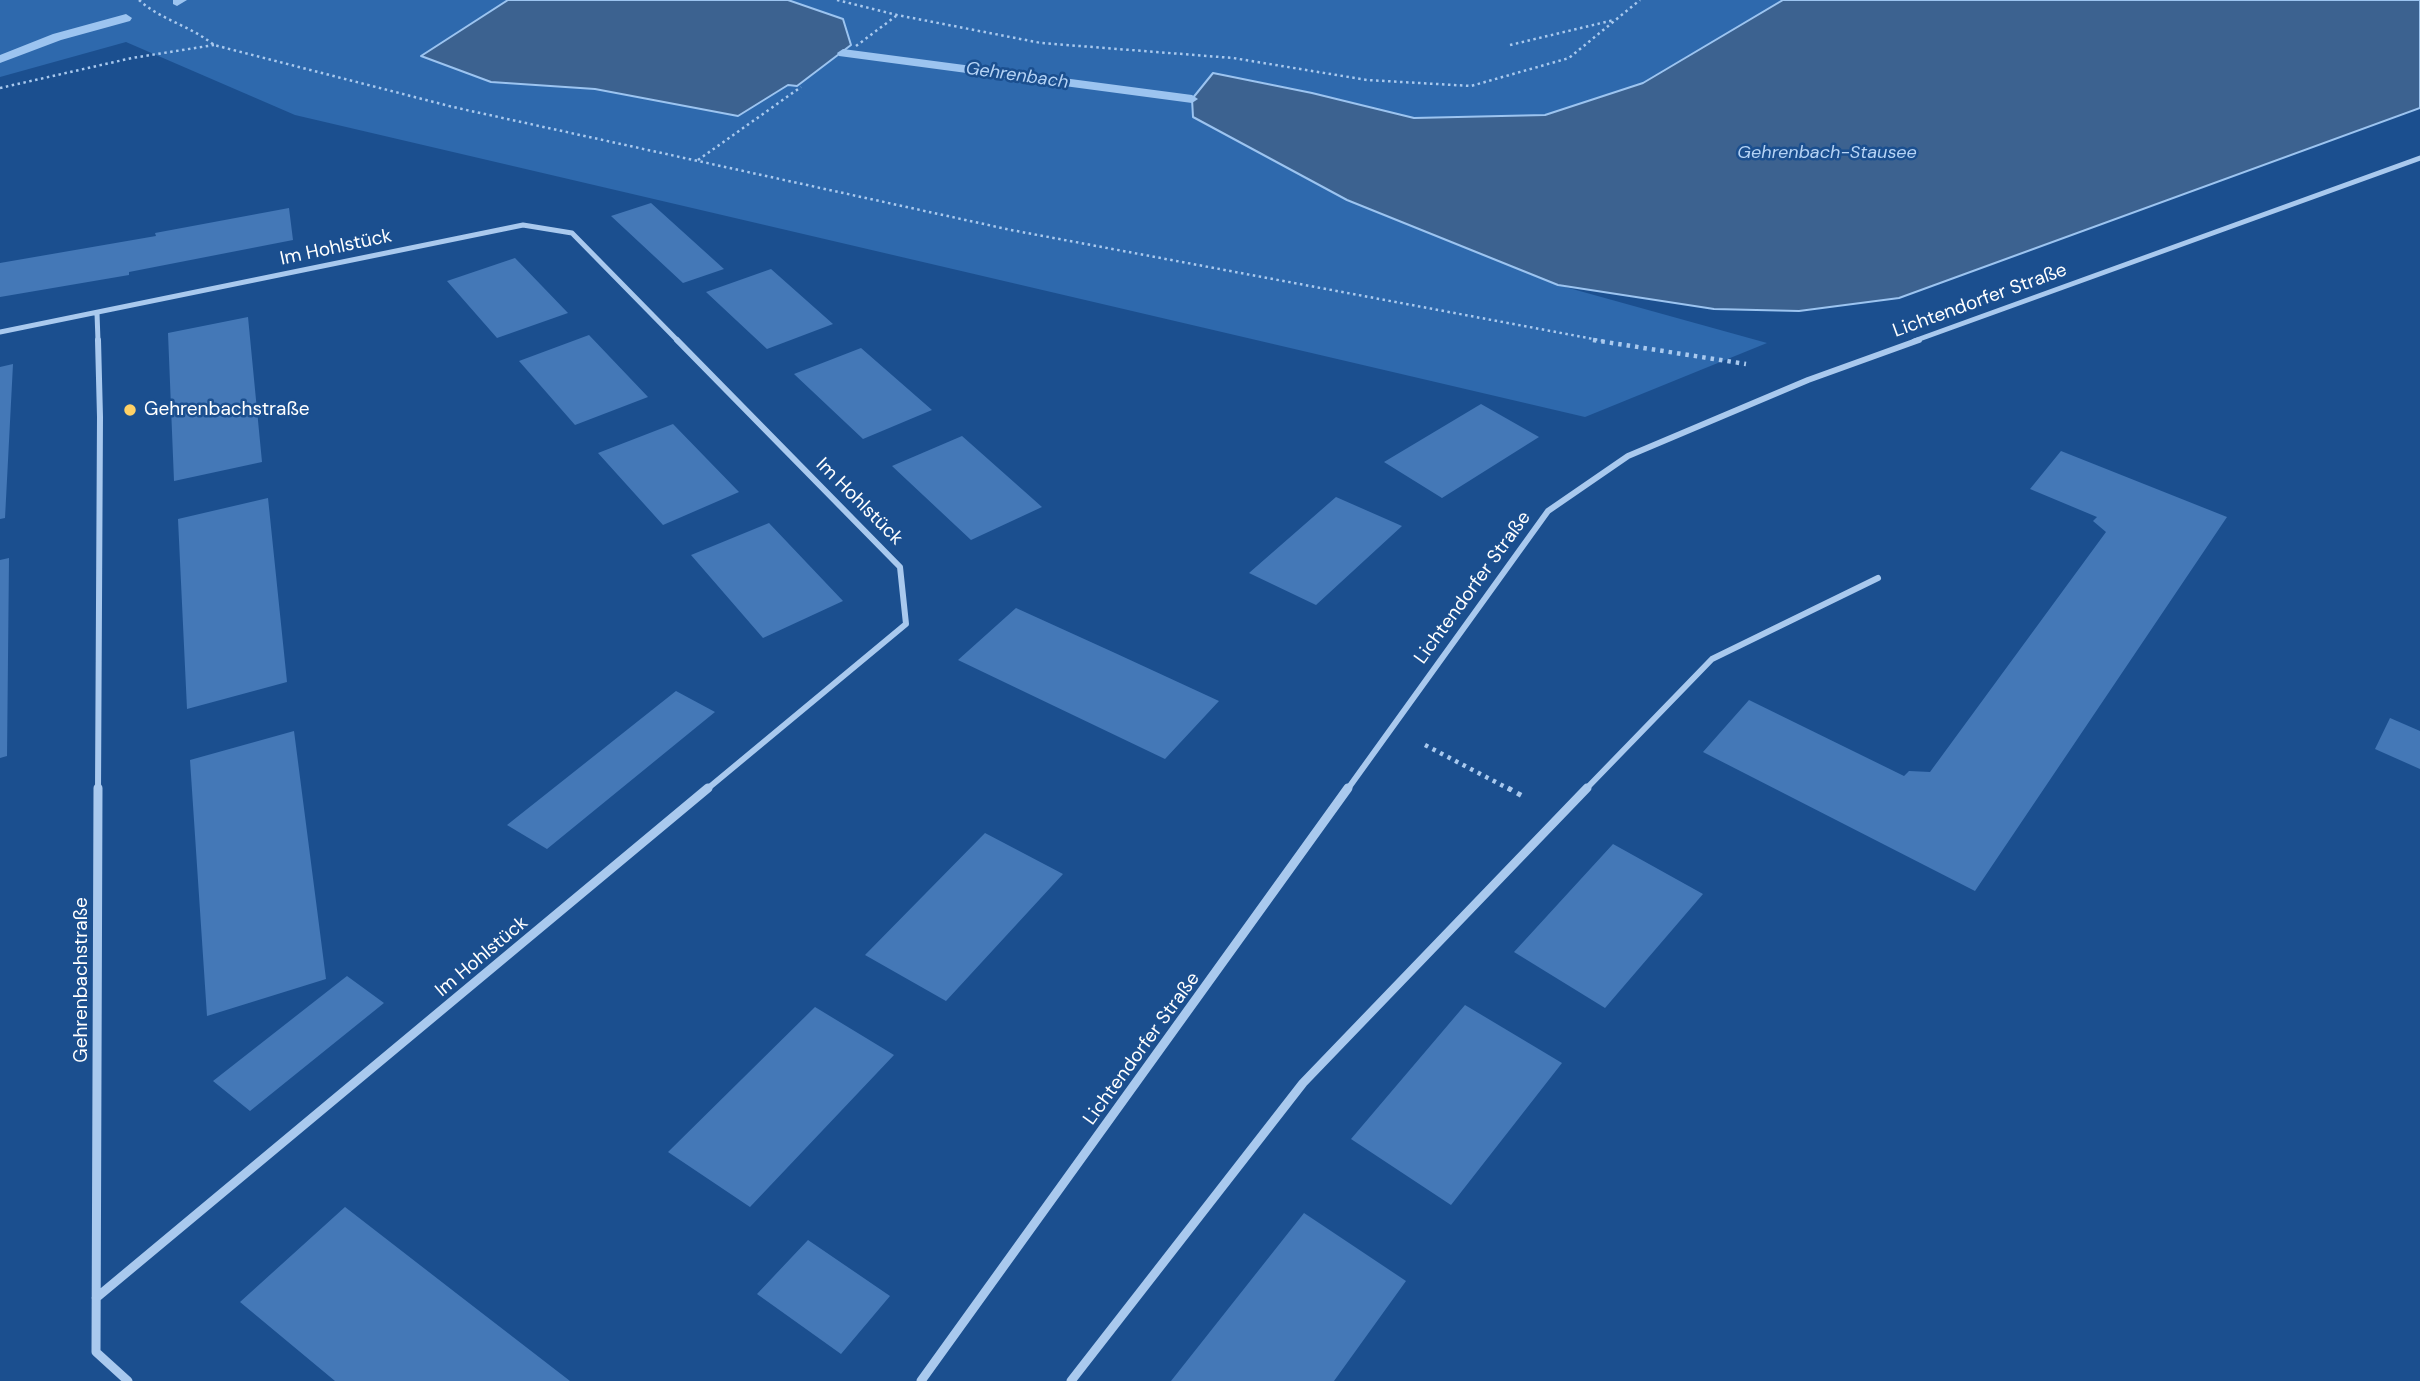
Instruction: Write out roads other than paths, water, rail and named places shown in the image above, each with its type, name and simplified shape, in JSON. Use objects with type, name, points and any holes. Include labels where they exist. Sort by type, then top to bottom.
[{"type":"street","name":"Lichtendorfer Straße","points":[[921,1381],[1548,511],[1628,456],[1808,380],[2420,158]]},
{"type":"street","name":"Im Hohlstück","points":[[0,332],[523,225],[572,233],[900,567],[906,624],[96,1298]]},
{"type":"street","name":"Gehrenbachstraße","points":[[97,313],[100,445],[96,1352],[128,1381]]},
{"type":"street","points":[[1071,1381],[1303,1083],[1712,659],[1878,578]]},
{"type":"water","points":[[508,0],[788,0],[843,19],[851,45],[797,86],[788,85],[738,116],[595,89],[491,82],[421,56]]},
{"type":"water","name":"Gehrenbach-Stausee","points":[[1783,0],[2420,0],[2420,108],[1899,298],[1799,311],[1714,309],[1558,285],[1347,200],[1193,117],[1192,99],[1213,73],[1312,93],[1414,118],[1545,115],[1643,83]]},
{"type":"waterway","points":[[177,2],[181,0]]},
{"type":"waterway","points":[[0,59],[57,37],[126,18]]},
{"type":"waterway","name":"Gehrenbach","points":[[843,53],[1192,99]]},
{"type":"place","name":"Gehrenbachstraße","points":[[130,410]]}]
